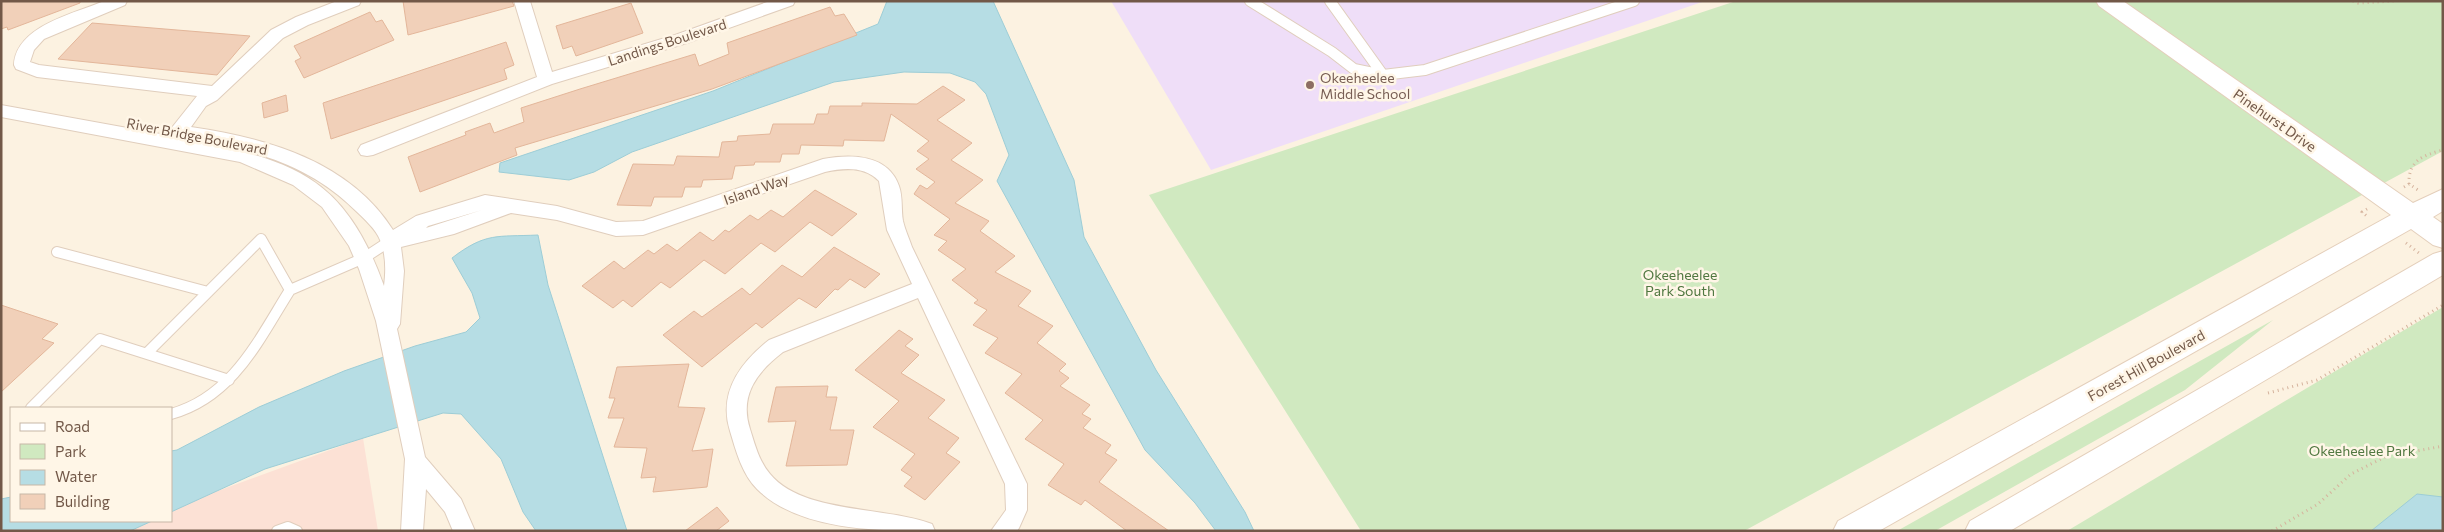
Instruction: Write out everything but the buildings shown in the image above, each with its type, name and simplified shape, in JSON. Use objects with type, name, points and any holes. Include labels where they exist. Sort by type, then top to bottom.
[{"type":"main road","name":"Pinehurst Drive","points":[[2108,1],[2443,238]]},
{"type":"main road","name":"Forest Hill Boulevard","points":[[1849,531],[2443,199]]},
{"type":"main road","points":[[1981,531],[2443,262]]},
{"type":"street","points":[[119,1],[38,35],[28,44],[22,56],[22,65],[37,71],[213,94]]},
{"type":"street","points":[[213,94],[277,34],[332,5],[353,1]]},
{"type":"street","points":[[522,1],[533,43],[546,80]]},
{"type":"street","name":"Landings Boulevard","points":[[367,150],[546,80],[681,39],[787,1]]},
{"type":"street","points":[[179,138],[215,103],[213,94]]},
{"type":"street","name":"River Bridge Boulevard","points":[[1,99],[179,138],[242,156],[274,167],[300,180],[327,201],[346,223],[364,258],[389,330],[415,460],[412,531]]},
{"type":"street","name":"River Bridge Boulevard","points":[[1,111],[179,138],[262,146],[318,169],[353,195],[390,241],[394,273],[389,330]]},
{"type":"street","name":"Island Way","points":[[390,241],[422,237],[484,217],[510,205],[557,213],[616,229],[643,228],[823,166],[851,162],[868,165],[886,177],[890,186],[897,228],[923,288],[1016,484],[1020,499],[1016,514],[1002,531]]},
{"type":"street","points":[[923,288],[776,346],[764,355],[745,376],[736,400],[735,413],[737,426],[757,477],[777,499],[808,512],[876,519],[924,531]]},
{"type":"street","name":"River Bridge Boulevard","points":[[415,460],[453,506],[464,531]]},
{"type":"lane","points":[[1250,1],[1332,52],[1354,69],[1383,75],[1424,70],[1634,1]]},
{"type":"lane","points":[[1330,1],[1383,75]]},
{"type":"lane","points":[[147,354],[261,239],[290,290]]},
{"type":"lane","points":[[172,414],[209,396],[242,370],[259,345],[269,322],[290,290],[364,258],[390,241]]},
{"type":"lane","points":[[57,252],[208,292]]},
{"type":"lane","points":[[32,407],[100,339],[229,380]]},
{"type":"lane","points":[[277,531],[288,527],[296,531]]},
{"type":"path","points":[[2352,1],[2358,3],[2394,1]]},
{"type":"path","points":[[2409,184],[2408,177],[2414,161],[2422,155],[2443,150]]},
{"type":"path","points":[[2268,393],[2316,380],[2443,305]]},
{"type":"path","points":[[2272,531],[2318,504],[2351,474],[2385,457],[2443,446]]},
{"type":"shaded area","name":"Okeeheelee Middle School","points":[[1111,1],[1705,1],[1211,170]]},
{"type":"shaded area","points":[[363,438],[378,531],[111,531],[135,522],[172,522],[172,508]]},
{"type":"green space","name":"Okeeheelee Park South","points":[[1736,1],[2443,1],[2443,151],[1744,531],[1361,531],[1149,195]]},
{"type":"green space","name":"Okeeheelee Park","points":[[2443,307],[2443,531],[2067,531]]},
{"type":"green space","points":[[2273,320],[2185,390],[1935,531],[1897,531]]},
{"type":"water","points":[[887,1],[993,1],[1074,180],[1084,237],[1156,370],[1245,512],[1254,531],[1216,531],[1195,503],[1145,450],[997,181],[1009,155],[986,94],[975,82],[950,73],[904,72],[834,82],[632,152],[594,172],[569,180],[499,172],[500,163],[713,91],[878,24]]},
{"type":"water","points":[[538,235],[548,285],[627,531],[536,531],[523,512],[501,459],[461,414],[443,413],[265,469],[172,512],[172,451],[177,450],[259,407],[344,371],[415,346],[466,332],[480,318],[472,293],[452,258],[483,240],[502,236]]},
{"type":"water","points":[[2417,494],[2443,497],[2443,531],[2371,531]]},
{"type":"water","points":[[10,497],[10,522],[150,522],[130,531],[1,531],[1,499]]},
{"type":"place","name":"Okeeheelee Middle School","points":[[1310,85]]}]
